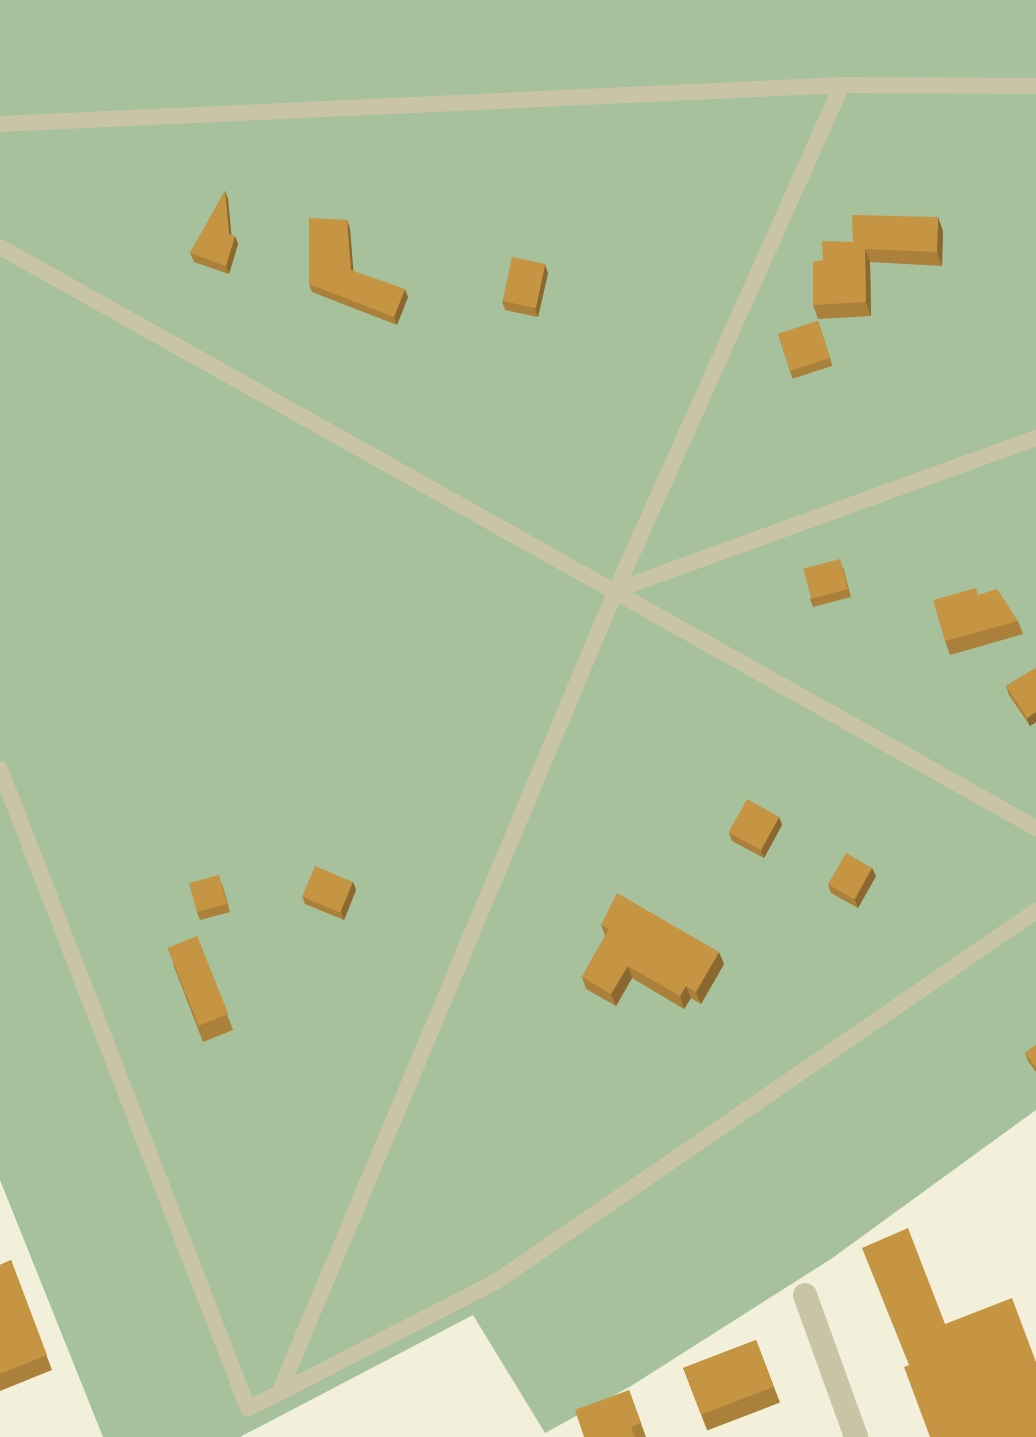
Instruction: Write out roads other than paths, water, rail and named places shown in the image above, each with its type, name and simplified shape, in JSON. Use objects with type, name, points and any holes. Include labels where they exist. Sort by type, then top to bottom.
[{"type":"street","points":[[805,1295],[850,1435]]},
{"type":"lane","points":[[0,124],[842,85],[1036,86]]},
{"type":"lane","points":[[279,1393],[616,590],[842,85]]},
{"type":"lane","points":[[0,247],[1036,828]]},
{"type":"lane","points":[[616,590],[1036,438]]},
{"type":"lane","points":[[0,769],[248,1408],[497,1281],[1036,911]]}]
